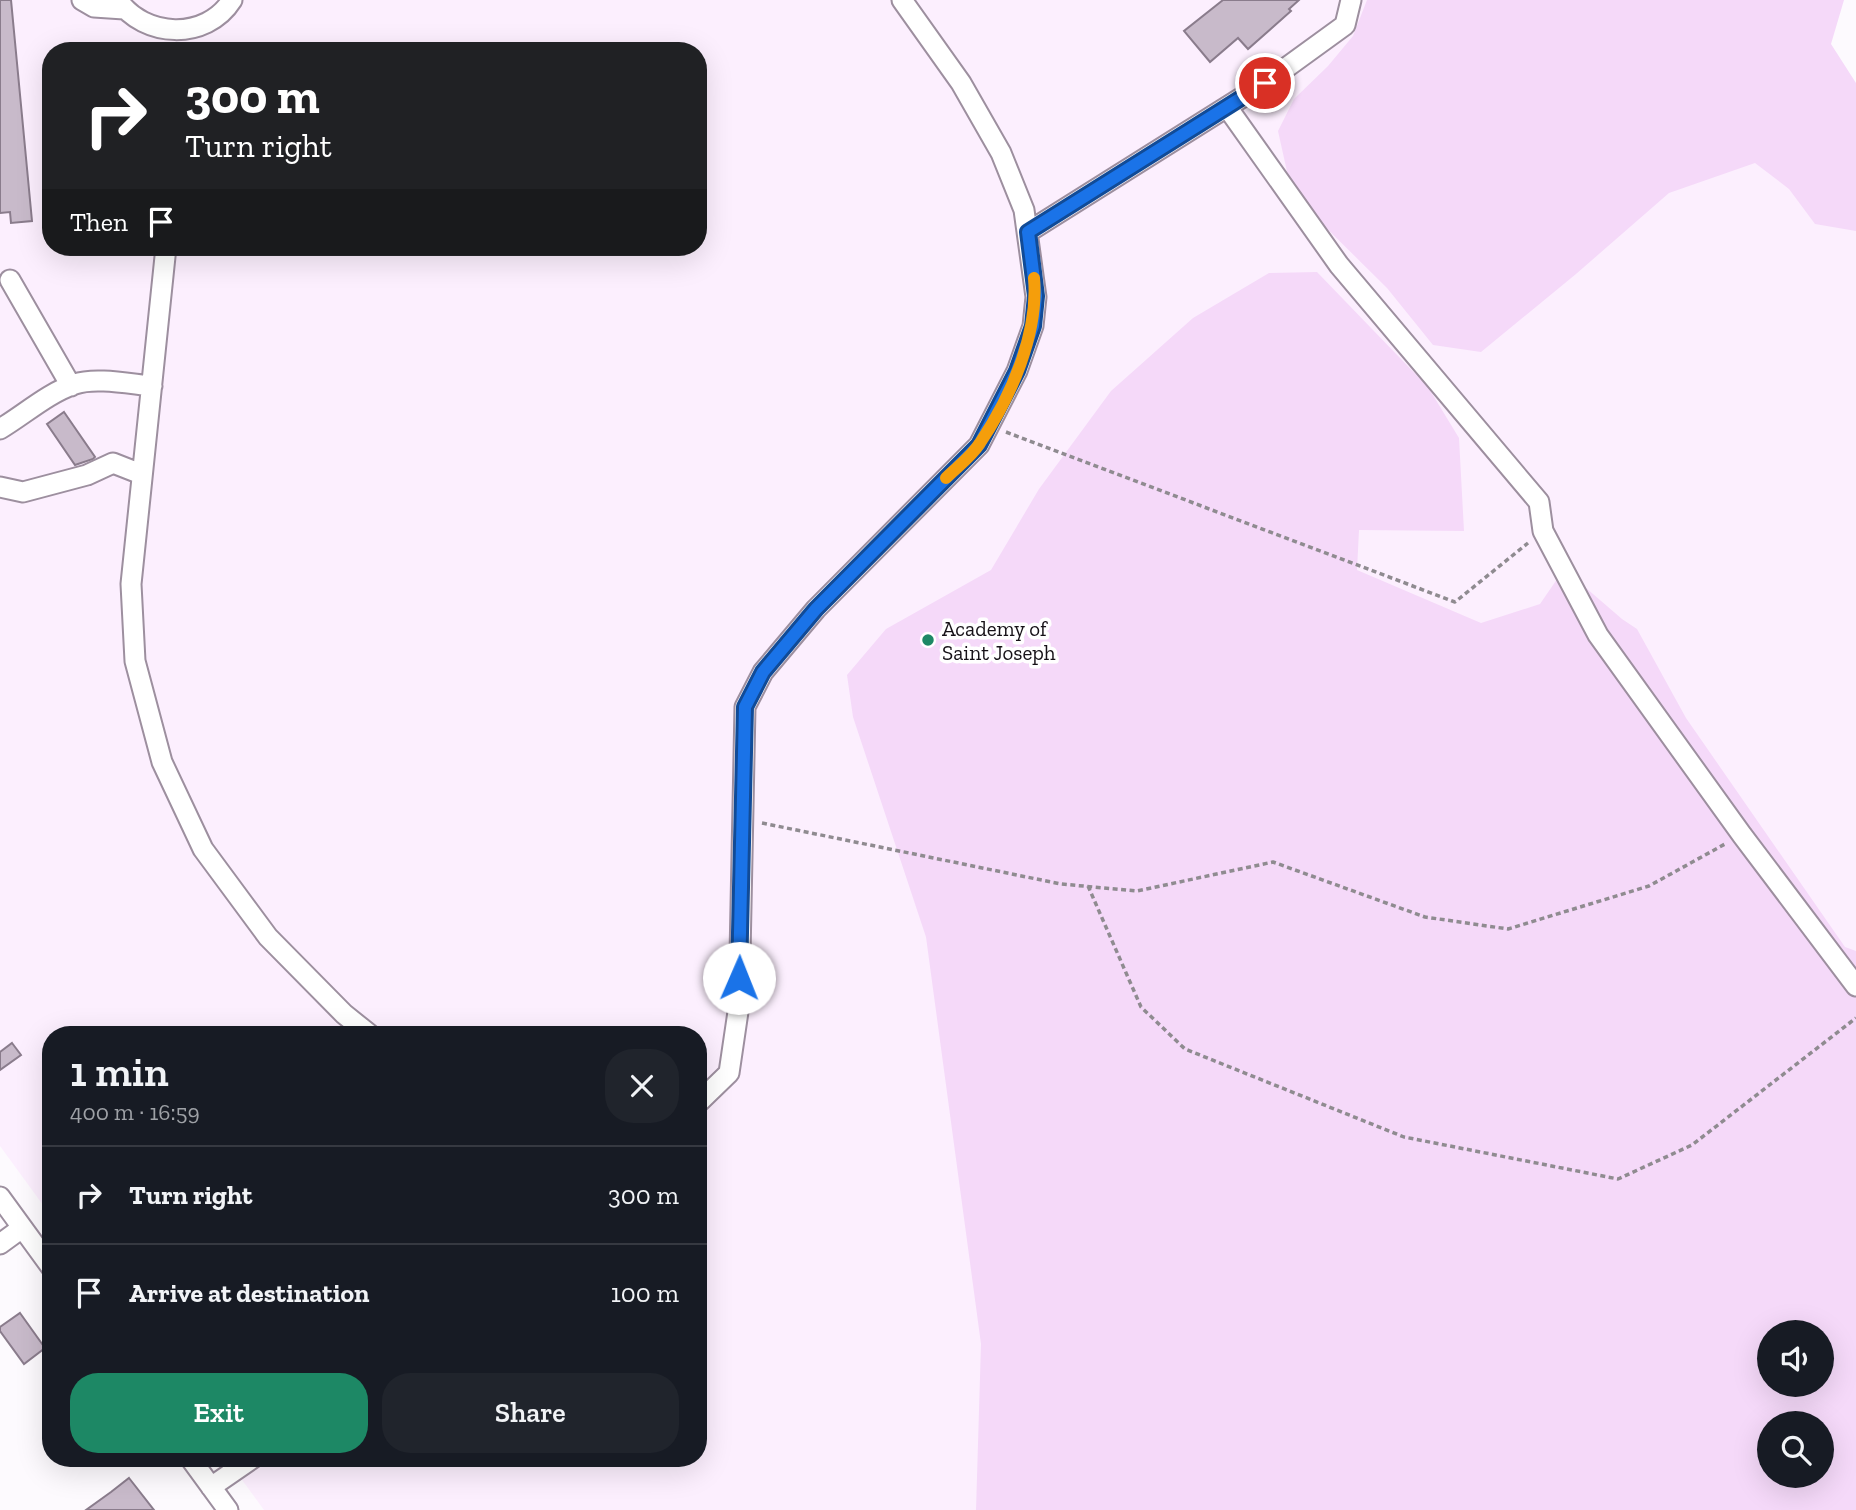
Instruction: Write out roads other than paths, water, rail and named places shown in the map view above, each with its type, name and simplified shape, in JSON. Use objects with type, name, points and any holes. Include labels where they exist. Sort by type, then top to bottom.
[{"type":"street","points":[[82,0],[94,7],[121,4],[142,23],[170,41],[188,30],[210,22],[228,7],[232,0]]},
{"type":"street","points":[[707,1094],[729,1073],[739,1005],[745,707],[763,672],[816,609],[979,445],[1017,371],[1033,326],[1036,296],[1024,210],[1001,153],[961,83],[902,0]]},
{"type":"street","points":[[1028,232],[1265,83],[1345,25],[1351,0]]},
{"type":"street","points":[[1227,107],[1339,265],[1539,502],[1543,531],[1598,635],[1742,835],[1856,986]]},
{"type":"street","points":[[165,256],[131,584],[135,662],[162,762],[204,849],[268,937],[359,1026]]},
{"type":"street","points":[[10,280],[71,386]]},
{"type":"street","points":[[0,429],[54,394],[78,383],[115,382],[152,386]]},
{"type":"street","points":[[0,486],[23,492],[87,475],[113,463],[142,474]]},
{"type":"street","points":[[0,1197],[42,1255]]},
{"type":"street","points":[[0,1244],[22,1228]]},
{"type":"street","points":[[197,1467],[228,1510]]},
{"type":"street","points":[[211,1487],[240,1467]]},
{"type":"place","name":"Academy of Saint Joseph","points":[[928,640]]}]
